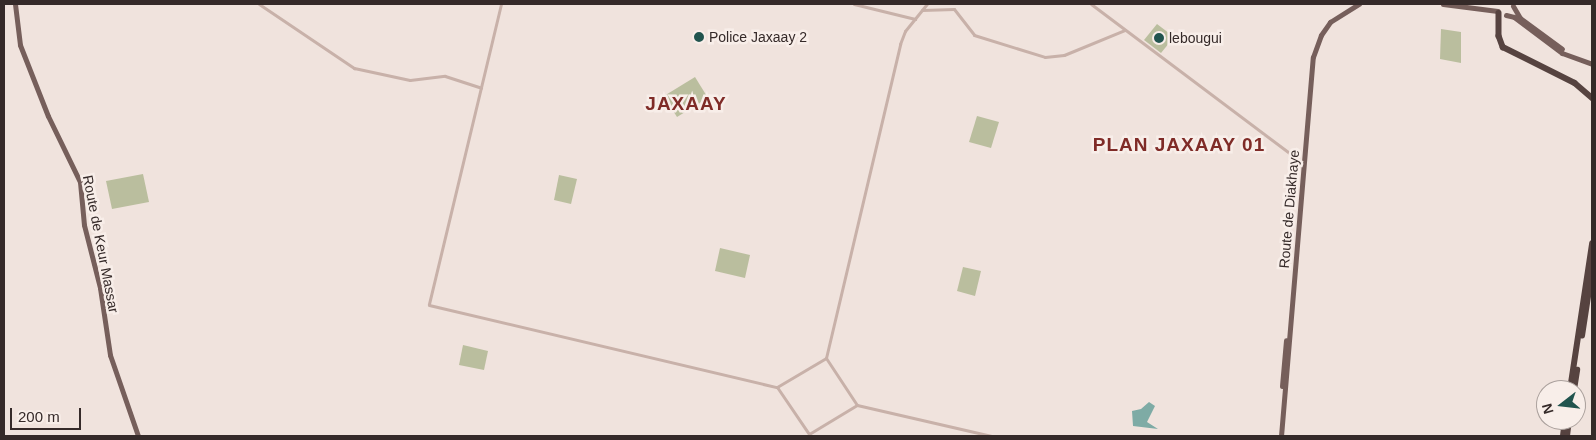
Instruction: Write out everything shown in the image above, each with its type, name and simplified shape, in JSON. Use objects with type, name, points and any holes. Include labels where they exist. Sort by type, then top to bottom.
[{"type":"highway","points":[[1501,13],[1499,39],[1504,47],[1575,83],[1592,98]]},
{"type":"highway","points":[[1572,380],[1592,244]]},
{"type":"highway","points":[[1576,380],[1592,271]]},
{"type":"main road","name":"Route de Keur Massar","points":[[15,4],[21,46],[48,116],[80,182],[84,226],[100,288],[110,356],[138,436]]},
{"type":"main road","name":"Route de Diakhaye","points":[[1280,436],[1313,45],[1331,18],[1350,4]]},
{"type":"main road","name":"Route de Diakhaye","points":[[1303,155],[1315,48],[1333,19],[1359,4]]},
{"type":"main road","points":[[1443,4],[1501,13],[1514,17],[1562,53],[1592,62]]},
{"type":"main road","points":[[1483,4],[1496,4],[1501,13]]},
{"type":"main road","points":[[1501,13],[1512,12],[1513,5]]},
{"type":"main road","points":[[1513,5],[1520,18],[1540,35],[1563,50],[1592,62]]},
{"type":"street","points":[[259,4],[354,68],[410,80],[445,76],[481,88]]},
{"type":"street","points":[[501,4],[429,304],[777,386],[826,358]]},
{"type":"street","points":[[854,4],[915,19]]},
{"type":"street","points":[[927,4],[905,31],[900,44],[826,358],[857,405],[991,436]]},
{"type":"street","points":[[1091,4],[1303,164]]},
{"type":"street","points":[[922,10],[954,9],[974,35],[1046,57],[1064,55],[1125,30]]},
{"type":"street","points":[[909,17],[919,14]]},
{"type":"street","points":[[1293,156],[1303,155]]},
{"type":"street","points":[[777,386],[809,434],[857,405]]},
{"type":"green space","name":"lebougui","points":[[1157,24],[1174,37],[1161,53],[1144,40]]},
{"type":"green space","points":[[1441,29],[1461,32],[1461,63],[1440,59]]},
{"type":"green space","points":[[695,77],[708,98],[677,117],[664,96]]},
{"type":"green space","points":[[977,116],[999,122],[991,148],[969,142]]},
{"type":"green space","points":[[143,174],[149,202],[112,209],[106,181]]},
{"type":"green space","points":[[559,175],[577,179],[571,204],[554,200]]},
{"type":"green space","points":[[720,248],[750,255],[745,278],[715,271]]},
{"type":"green space","points":[[963,267],[981,271],[975,296],[957,291]]},
{"type":"green space","points":[[463,345],[488,351],[484,370],[459,365]]},
{"type":"water","points":[[1149,402],[1155,406],[1147,422],[1158,429],[1133,426],[1132,411],[1141,409]]},
{"type":"place","name":"Police Jaxaay 2","points":[[699,37]]},
{"type":"place","name":"lebougui","points":[[1159,38]]},
{"type":"district","name":"JAXAAY","points":[[686,104]]},
{"type":"district","name":"PLAN JAXAAY 01","points":[[1179,145]]}]
